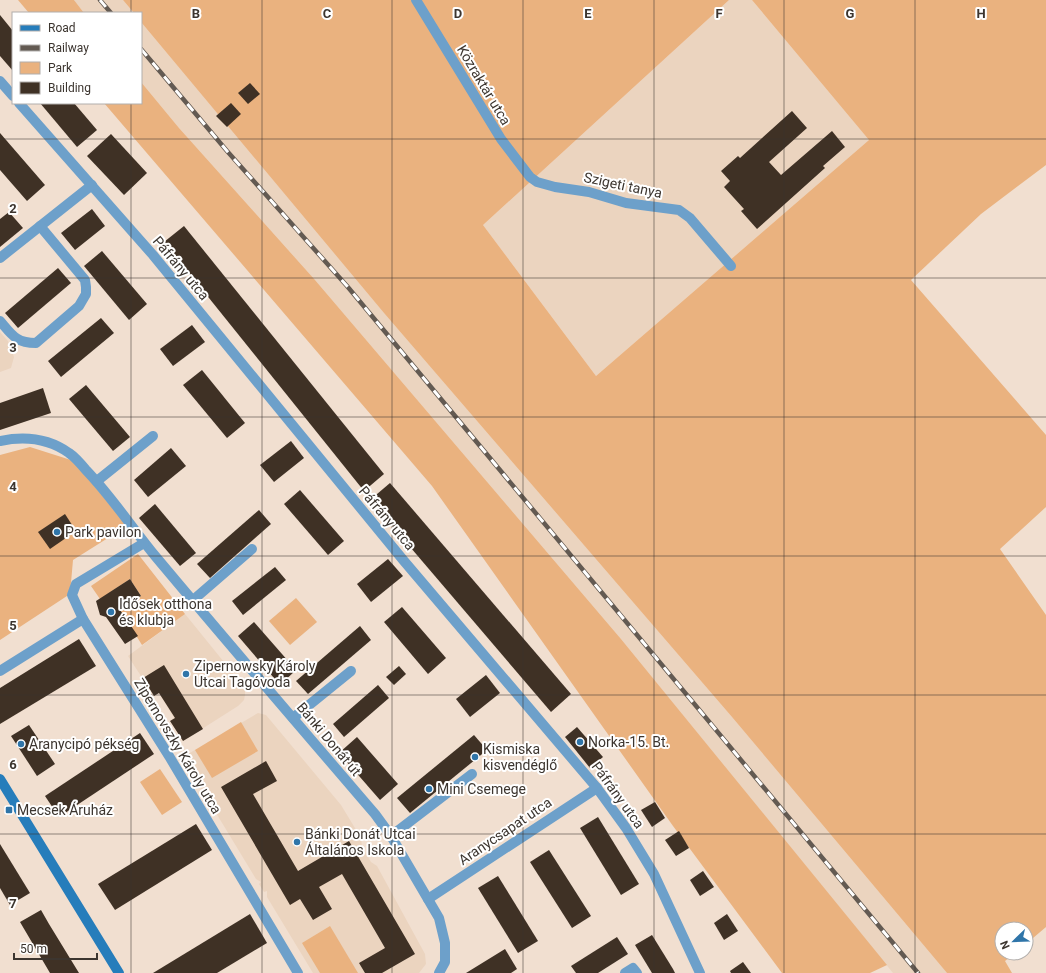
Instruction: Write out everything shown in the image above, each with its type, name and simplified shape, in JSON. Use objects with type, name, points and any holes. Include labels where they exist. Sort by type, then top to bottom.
[{"type":"street","name":"Közraktár utca","points":[[416,0],[501,139],[530,177],[535,181]]},
{"type":"street","points":[[0,81],[12,95]]},
{"type":"street","name":"Páfrány utca","points":[[20,104],[153,255],[404,561],[597,788],[626,828],[654,874],[700,973]]},
{"type":"street","name":"Szigeti tanya","points":[[535,181],[555,187],[589,192],[626,203],[679,210],[690,218],[731,266]]},
{"type":"street","points":[[0,258],[92,185]]},
{"type":"street","points":[[0,321],[15,339],[28,343],[36,342],[79,306],[86,294],[85,280],[40,226]]},
{"type":"street","points":[[97,481],[153,436]]},
{"type":"street","name":"Bánki Donát út","points":[[0,440],[13,438],[35,438],[55,444],[70,453],[97,481],[144,543],[192,601],[375,814],[392,836],[439,918],[444,943],[445,962],[439,973]]},
{"type":"street","name":"Zipernovszky Károly utca","points":[[144,543],[76,584],[72,595],[83,619],[169,756],[298,973]]},
{"type":"street","points":[[192,601],[252,550]]},
{"type":"street","points":[[0,670],[83,619]]},
{"type":"street","points":[[293,718],[351,671]]},
{"type":"street","points":[[392,836],[472,774]]},
{"type":"street","points":[[0,779],[119,973]]},
{"type":"street","name":"Aranycsapat utca","points":[[428,899],[597,788]]},
{"type":"street","points":[[625,973],[633,968],[636,973]]},
{"type":"shaded area","points":[[74,0],[123,0],[133,12],[83,12]]},
{"type":"shaded area","points":[[729,0],[752,0],[869,140],[596,376],[483,225]]},
{"type":"shaded area","points":[[142,23],[384,313],[732,717],[947,973],[893,973],[621,639],[315,280],[179,128],[142,83]]},
{"type":"shaded area","points":[[0,332],[8,341],[14,357],[11,368],[0,372]]},
{"type":"shaded area","name":"Zipernowsky Károly Utcai Tagóvoda","points":[[185,614],[245,688],[245,695],[244,700],[238,706],[183,741],[170,721],[174,718],[159,693],[154,696],[128,656]]},
{"type":"shaded area","name":"Bánki Donát Utcai Általános Iskola","points":[[258,713],[266,715],[341,805],[361,838],[362,847],[371,862],[377,866],[425,954],[426,964],[419,973],[313,973],[267,897],[267,891],[264,892],[259,884],[261,882],[256,879],[187,765],[188,754]]},
{"type":"green space","points":[[18,0],[74,0],[83,12],[28,12]]},
{"type":"green space","points":[[123,0],[729,0],[483,225],[596,376],[869,140],[752,0],[1046,0],[1046,165],[981,214],[911,280],[1046,435],[1046,507],[1000,549],[1046,615],[1046,927],[1034,937],[1034,921],[994,921],[994,961],[1005,961],[1012,973],[947,973],[732,717],[384,313],[142,23],[142,12],[133,12]]},
{"type":"green space","points":[[142,83],[179,128],[315,280],[621,639],[887,965],[870,973],[782,973],[673,826],[432,486],[105,104],[142,104]]},
{"type":"green space","points":[[30,447],[74,461],[127,526],[73,560],[70,594],[0,640],[0,455]]},
{"type":"green space","points":[[138,554],[185,614],[142,645],[120,610],[141,596],[130,579],[100,599],[91,586]]},
{"type":"green space","points":[[296,598],[317,622],[290,645],[269,621]]},
{"type":"green space","points":[[241,722],[258,751],[212,778],[195,750]]},
{"type":"green space","points":[[160,769],[182,802],[162,815],[140,782]]},
{"type":"green space","points":[[330,926],[358,973],[320,973],[302,943]]},
{"type":"building","points":[[0,15],[12,30],[12,70],[0,56]]},
{"type":"building","points":[[250,83],[260,94],[248,104],[238,93]]},
{"type":"building","points":[[231,103],[241,114],[227,127],[216,116]]},
{"type":"building","points":[[41,104],[75,104],[97,130],[77,147]]},
{"type":"building","points":[[792,111],[807,128],[769,162],[781,175],[832,131],[845,147],[823,166],[825,168],[757,229],[741,211],[744,209],[724,187],[730,181],[721,171],[738,156],[740,158]]},
{"type":"building","points":[[0,133],[45,185],[27,201],[0,170]]},
{"type":"building","points":[[111,134],[147,173],[124,195],[87,156]]},
{"type":"building","points":[[92,209],[105,226],[75,250],[61,233]]},
{"type":"building","points":[[9,212],[23,228],[0,247],[0,219]]},
{"type":"building","points":[[184,226],[384,474],[364,491],[164,242]]},
{"type":"building","points":[[102,251],[147,304],[129,320],[84,266]]},
{"type":"building","points":[[58,268],[71,283],[18,328],[5,313]]},
{"type":"building","points":[[101,318],[114,333],[61,377],[48,361]]},
{"type":"building","points":[[192,325],[205,342],[173,366],[160,349]]},
{"type":"building","points":[[202,370],[245,423],[227,438],[183,385]]},
{"type":"building","points":[[86,385],[130,437],[113,451],[69,399]]},
{"type":"building","points":[[43,388],[51,413],[0,430],[0,403]]},
{"type":"building","points":[[291,441],[304,458],[274,482],[260,465]]},
{"type":"building","points":[[171,448],[186,466],[148,497],[134,480]]},
{"type":"building","points":[[390,483],[571,694],[551,712],[370,500]]},
{"type":"building","points":[[300,490],[344,541],[328,555],[284,504]]},
{"type":"building","points":[[155,504],[196,553],[180,566],[139,518]]},
{"type":"building","points":[[259,510],[271,524],[210,578],[197,564]]},
{"type":"building","name":"Park pavilon","points":[[65,514],[76,531],[50,549],[38,532]]},
{"type":"building","points":[[388,559],[403,576],[371,602],[357,584]]},
{"type":"building","points":[[275,567],[286,580],[243,615],[232,601]]},
{"type":"building","name":"Idősek otthona és klubja","points":[[130,579],[141,596],[120,610],[138,636],[125,644],[106,617],[100,615],[96,601]]},
{"type":"building","points":[[402,607],[446,658],[428,674],[384,622]]},
{"type":"building","points":[[254,622],[296,670],[280,685],[238,636]]},
{"type":"building","points":[[360,626],[371,640],[308,694],[296,681]]},
{"type":"building","points":[[79,639],[96,666],[0,724],[0,688]]},
{"type":"building","points":[[164,665],[203,729],[183,741],[170,721],[175,718],[159,693],[154,696],[143,678]]},
{"type":"building","points":[[399,666],[406,674],[394,685],[386,677]]},
{"type":"building","points":[[486,675],[500,693],[470,717],[456,699]]},
{"type":"building","points":[[378,685],[389,698],[344,737],[333,724]]},
{"type":"building","points":[[29,725],[55,764],[37,776],[11,736]]},
{"type":"building","points":[[577,727],[603,757],[590,768],[565,737]]},
{"type":"building","points":[[140,733],[154,754],[59,817],[45,796]]},
{"type":"building","points":[[474,735],[487,750],[410,813],[397,798]]},
{"type":"building","points":[[357,737],[398,784],[380,800],[339,753]]},
{"type":"building","name":"Bánki Donát Utcai Általános Iskola","points":[[266,761],[277,781],[253,794],[298,871],[349,841],[415,954],[382,973],[365,973],[359,963],[385,948],[342,874],[319,887],[332,909],[313,920],[300,899],[290,905],[221,787]]},
{"type":"building","points":[[655,802],[665,818],[652,827],[641,810]]},
{"type":"building","points":[[598,817],[639,884],[621,895],[580,828]]},
{"type":"building","points":[[196,824],[212,850],[115,910],[98,884]]},
{"type":"building","points":[[679,831],[689,848],[676,856],[665,840]]},
{"type":"building","points":[[0,844],[30,893],[10,905],[0,888]]},
{"type":"building","points":[[549,850],[591,916],[572,928],[530,862]]},
{"type":"building","points":[[703,871],[714,887],[700,896],[690,880]]},
{"type":"building","points":[[498,876],[538,941],[518,953],[478,888]]},
{"type":"building","points":[[41,910],[79,973],[50,973],[20,922]]},
{"type":"building","points":[[250,914],[267,943],[217,973],[153,973]]},
{"type":"building","points":[[727,914],[738,931],[724,940],[714,923]]},
{"type":"building","points":[[652,935],[675,973],[652,973],[635,945]]},
{"type":"building","points":[[617,937],[628,954],[598,973],[576,973],[571,966]]},
{"type":"building","points":[[505,949],[517,969],[511,973],[466,973]]},
{"type":"building","points":[[743,962],[751,973],[731,973],[730,971]]},
{"type":"railway","points":[[100,0],[110,12]]},
{"type":"railway","points":[[142,50],[227,151],[347,286],[918,973]]},
{"type":"place","name":"Park pavilon","points":[[57,532]]},
{"type":"place","name":"Idősek otthona és klubja","points":[[111,612]]},
{"type":"place","name":"Zipernowsky Károly Utcai Tagóvoda","points":[[186,674]]},
{"type":"place","name":"Norka-15. Bt.","points":[[580,742]]},
{"type":"place","name":"Aranycipó pékség","points":[[21,744]]},
{"type":"place","name":"Kismiska kisvendéglő","points":[[475,757]]},
{"type":"place","name":"Mini Csemege","points":[[429,789]]},
{"type":"place","name":"Mecsek Áruház","points":[[9,810]]},
{"type":"place","name":"Bánki Donát Utcai Általános Iskola","points":[[297,842]]}]
